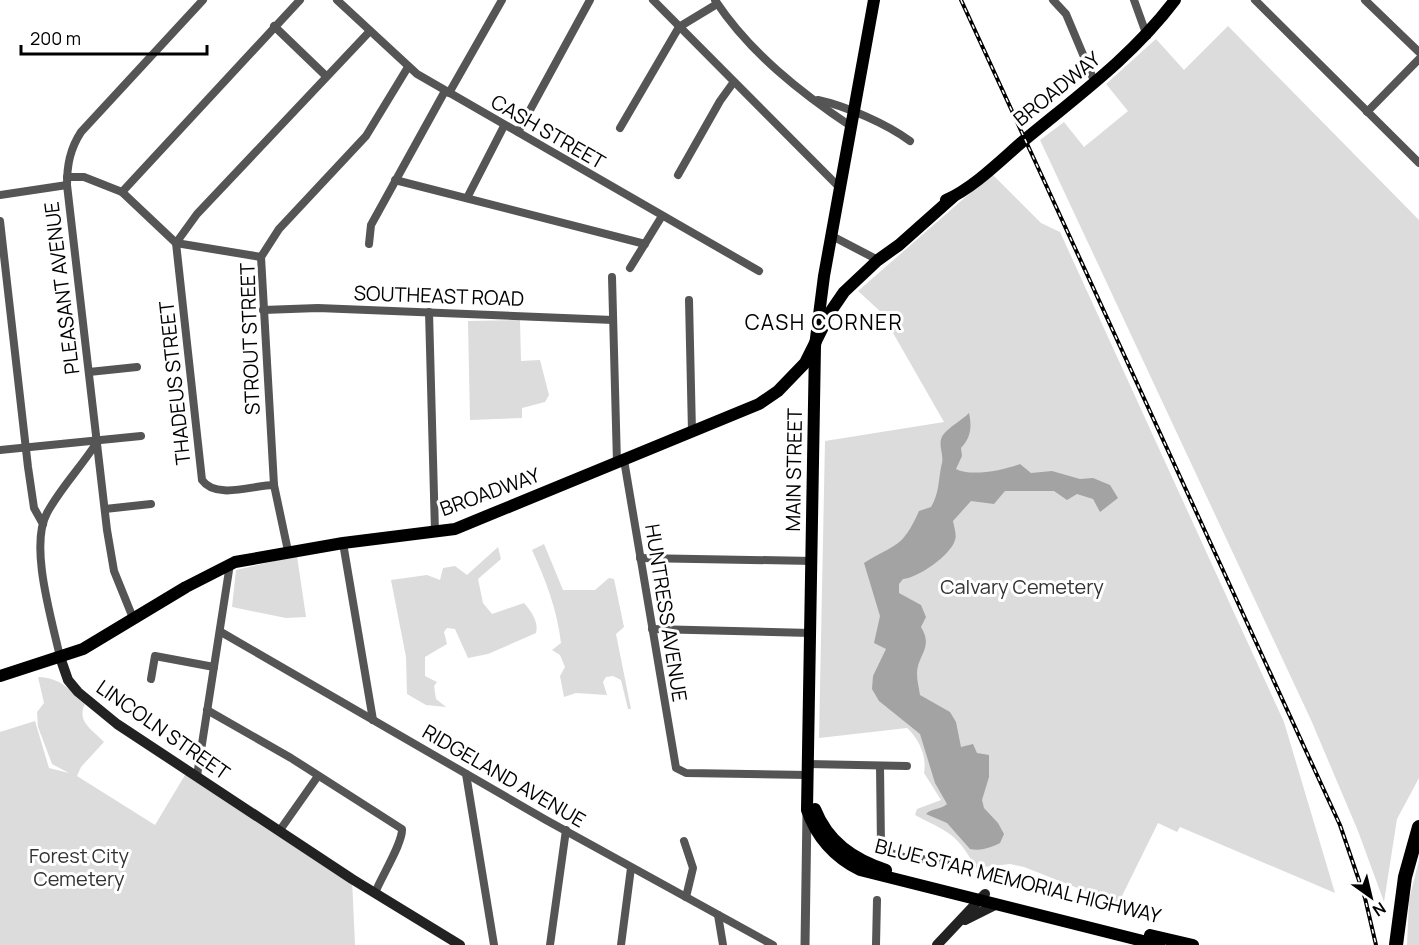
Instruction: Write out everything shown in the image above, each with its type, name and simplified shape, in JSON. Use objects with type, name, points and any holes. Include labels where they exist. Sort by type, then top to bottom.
[{"type":"highway","points":[[1395,945],[1403,888],[1419,827]]},
{"type":"main road","name":"MAIN STREET","points":[[807,810],[812,633],[815,346],[840,188],[874,0]]},
{"type":"main road","name":"BROADWAY","points":[[0,676],[83,648],[230,564],[288,551],[465,526],[692,432],[772,396],[798,371],[815,346],[837,301],[878,260],[1095,83],[1147,36],[1175,0]]},
{"type":"main road","name":"LINCOLN STREET","points":[[60,657],[68,680],[88,701],[137,738],[375,893],[460,945]]},
{"type":"main road","name":"BLUE STAR MEMORIAL HIGHWAY","points":[[808,774],[819,819],[829,835],[847,852],[888,870],[981,897],[997,904],[1159,945]]},
{"type":"main road","name":"BLUE STAR MEMORIAL HIGHWAY","points":[[807,810],[821,838],[843,860],[854,867],[1192,945]]},
{"type":"main road","points":[[937,945],[962,922],[981,897]]},
{"type":"main road","points":[[962,922],[997,904]]},
{"type":"street","name":"PLEASANT AVENUE","points":[[133,618],[114,571],[105,509],[67,181],[69,158],[81,132],[203,0]]},
{"type":"street","points":[[122,192],[300,0]]},
{"type":"street","name":"CASH STREET","points":[[337,0],[408,67],[504,126],[759,271]]},
{"type":"street","points":[[369,244],[371,225],[395,180],[502,0]]},
{"type":"street","points":[[518,132],[590,0]]},
{"type":"street","points":[[653,0],[840,188]]},
{"type":"street","points":[[1053,0],[1066,14],[1095,83]]},
{"type":"street","points":[[1134,0],[1147,36]]},
{"type":"street","points":[[1255,0],[1419,163]]},
{"type":"street","points":[[1365,0],[1419,52]]},
{"type":"street","points":[[620,129],[679,27],[716,2],[760,54],[852,127]]},
{"type":"street","points":[[274,26],[326,76]]},
{"type":"street","points":[[176,243],[197,214],[370,31]]},
{"type":"street","points":[[1367,112],[1419,59]]},
{"type":"street","name":"STROUT STREET","points":[[288,551],[274,485],[261,257],[279,229],[366,136],[408,67]]},
{"type":"street","points":[[678,175],[734,83]]},
{"type":"street","points":[[816,100],[836,104],[893,129],[910,141]]},
{"type":"street","points":[[467,198],[504,126]]},
{"type":"street","points":[[0,195],[84,177],[122,192],[176,243],[261,257]]},
{"type":"street","points":[[395,180],[645,244]]},
{"type":"street","points":[[630,268],[662,216]]},
{"type":"street","points":[[0,221],[34,508],[43,524]]},
{"type":"street","points":[[832,236],[878,260]]},
{"type":"street","name":"THADEUS STREET","points":[[176,243],[202,480],[206,486],[218,491],[274,485]]},
{"type":"street","name":"HUNTRESS AVENUE","points":[[612,277],[620,461],[640,558],[673,764],[678,770],[686,773],[808,774]]},
{"type":"street","points":[[689,300],[692,432]]},
{"type":"street","name":"SOUTHEAST ROAD","points":[[263,310],[429,312],[613,320]]},
{"type":"street","points":[[429,312],[435,532]]},
{"type":"street","points":[[88,372],[136,367]]},
{"type":"street","points":[[0,450],[141,436]]},
{"type":"street","name":"LINCOLN STREET","points":[[60,657],[41,551],[43,524],[59,494],[97,442]]},
{"type":"street","points":[[105,509],[151,504]]},
{"type":"street","points":[[343,543],[373,720]]},
{"type":"street","points":[[640,558],[813,561]]},
{"type":"street","points":[[197,776],[230,564]]},
{"type":"street","points":[[652,629],[812,633]]},
{"type":"street","name":"RIDGELAND AVENUE","points":[[221,632],[631,868],[773,945]]},
{"type":"street","points":[[151,679],[155,656],[214,667]]},
{"type":"street","points":[[207,710],[402,829],[400,843],[387,863],[375,893]]},
{"type":"street","points":[[808,774],[880,766],[907,766]]},
{"type":"street","points":[[880,766],[881,846],[886,851],[909,857],[946,860]]},
{"type":"street","points":[[466,774],[494,945]]},
{"type":"street","points":[[280,830],[318,776]]},
{"type":"street","name":"MAIN STREET","points":[[805,945],[807,810]]},
{"type":"street","points":[[550,945],[566,830]]},
{"type":"street","points":[[684,840],[693,868],[687,897]]},
{"type":"street","points":[[621,945],[631,868]]},
{"type":"street","points":[[876,945],[878,900]]},
{"type":"street","points":[[718,915],[723,945]]},
{"type":"green space","points":[[1228,26],[1419,220],[1419,778],[1397,819],[1384,902],[1358,831],[1311,720],[1040,140],[1064,122],[1084,147],[1128,111],[1106,84],[1156,39],[1184,70]]},
{"type":"green space","name":"Calvary Cemetery","points":[[992,174],[1041,223],[1060,232],[1284,722],[1335,893],[1180,827],[1177,832],[1158,823],[1118,904],[1024,867],[1010,864],[976,868],[957,840],[915,815],[917,809],[941,800],[924,773],[921,748],[907,728],[819,738],[825,441],[944,422],[881,312],[858,291]]},
{"type":"green space","points":[[520,320],[521,361],[540,360],[549,395],[545,402],[522,408],[522,418],[470,420],[468,321]]},
{"type":"green space","points":[[544,544],[563,590],[595,590],[609,578],[614,579],[624,627],[616,634],[631,709],[628,709],[621,680],[613,676],[606,677],[603,682],[607,695],[576,693],[564,697],[560,676],[565,667],[560,655],[552,650],[561,643],[557,618],[532,550]]},
{"type":"green space","points":[[498,547],[501,559],[478,579],[483,603],[492,614],[524,603],[532,613],[536,633],[488,654],[468,658],[455,629],[447,628],[444,632],[447,644],[425,657],[425,676],[437,682],[434,686],[436,699],[446,707],[426,705],[407,694],[406,657],[391,580],[427,575],[440,580],[443,568],[455,566],[467,575]]},
{"type":"green space","points":[[297,556],[306,617],[286,618],[232,607],[236,570]]},
{"type":"green space","name":"Forest City Cemetery","points":[[38,677],[59,682],[85,704],[84,721],[104,742],[81,767],[77,776],[155,825],[188,770],[352,879],[355,945],[0,945],[0,732],[35,721],[49,768],[69,773],[52,764],[38,727],[37,712],[44,703]]},
{"type":"green space","points":[[1419,860],[1419,945],[1407,945],[1409,900]]},
{"type":"shaded area","points":[[969,413],[970,432],[961,448],[962,456],[956,469],[979,473],[1020,464],[1031,473],[1052,471],[1080,479],[1093,478],[1110,485],[1118,498],[1100,512],[1093,499],[1077,494],[1067,500],[1054,491],[1005,491],[994,504],[971,501],[953,521],[956,538],[941,559],[917,575],[903,579],[899,584],[899,593],[921,605],[926,617],[921,627],[926,641],[917,674],[920,695],[950,712],[956,722],[961,747],[973,744],[977,753],[989,755],[989,777],[982,800],[984,808],[998,823],[1004,834],[1000,843],[978,850],[970,849],[947,823],[926,814],[947,804],[935,783],[920,734],[879,701],[872,689],[873,676],[886,649],[874,643],[880,616],[864,563],[903,539],[919,511],[931,507],[937,491],[942,463],[941,438]]},
{"type":"railway","points":[[961,0],[1340,825],[1365,898],[1376,945]]},
{"type":"district","name":"CASH CORNER","points":[[824,323]]}]
